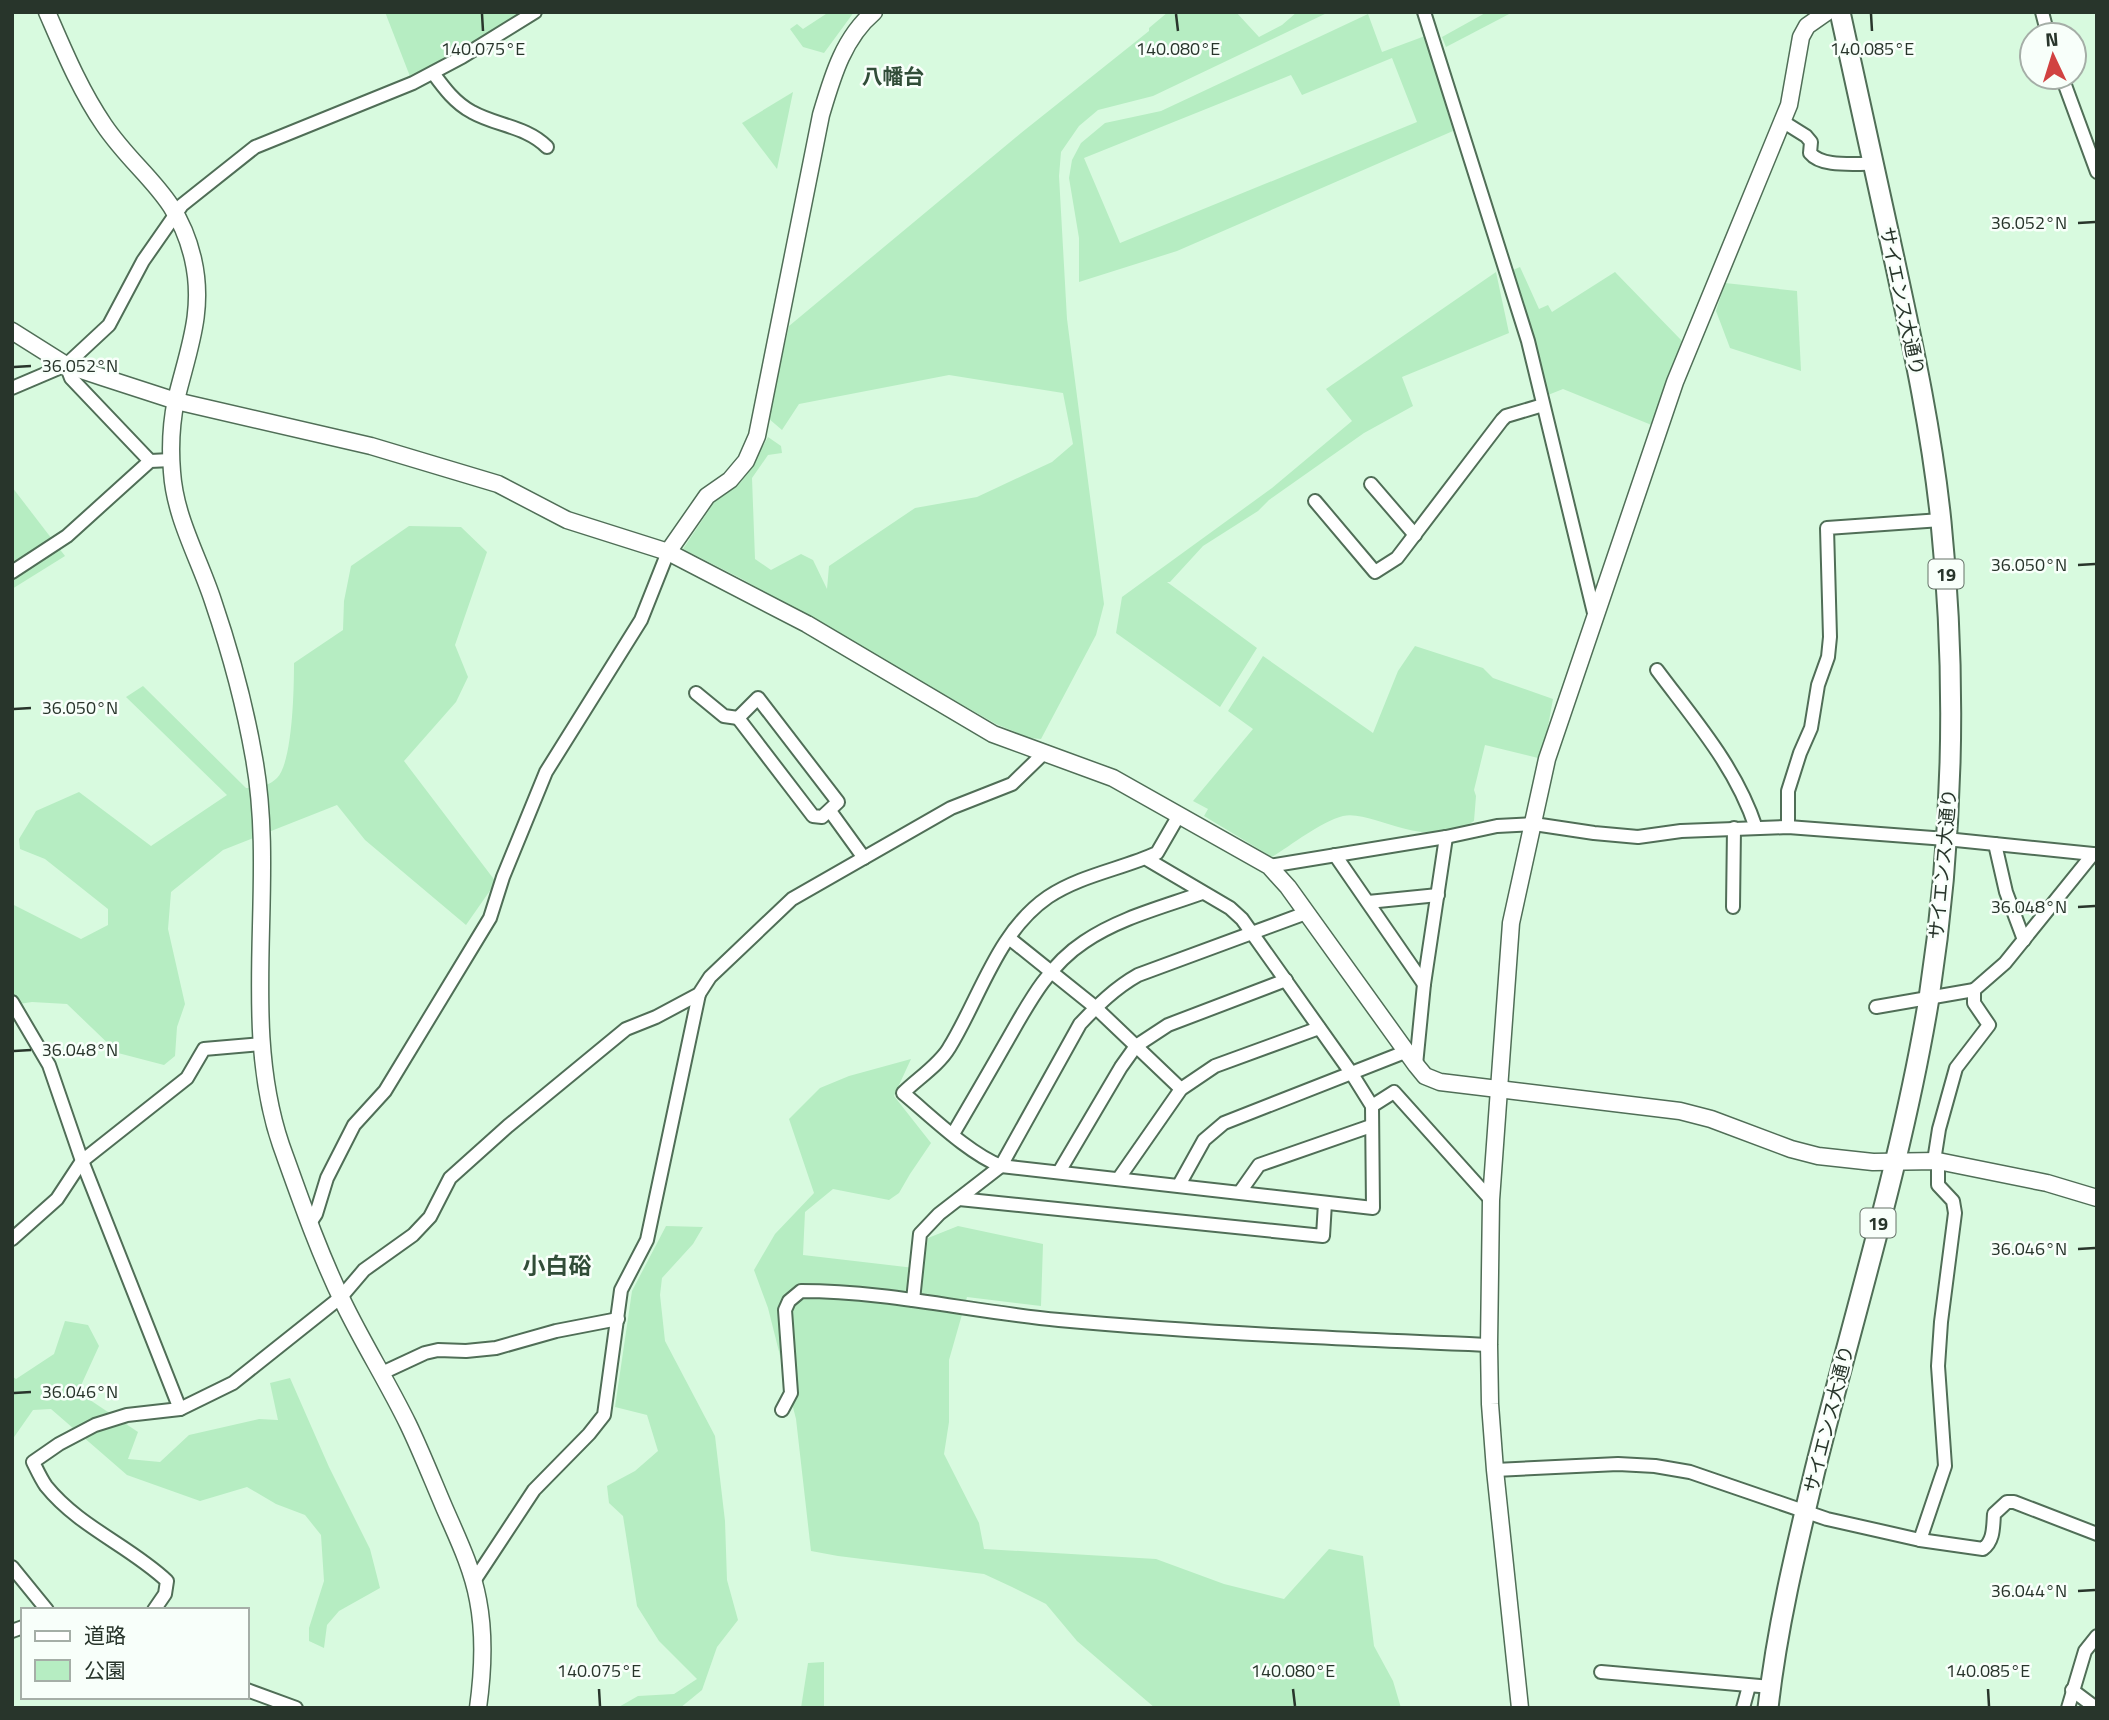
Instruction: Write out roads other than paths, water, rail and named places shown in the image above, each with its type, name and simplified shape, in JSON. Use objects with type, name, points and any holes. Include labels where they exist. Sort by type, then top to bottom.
[{"type":"main road","name":"サイエンス大通り","points":[[1768,1708],[1782,1608],[1894,1162],[1928,998],[1946,839],[1951,696],[1950,638],[1941,520],[1925,404],[1840,12]]},
{"type":"street","points":[[47,12],[71,69],[103,124],[159,187],[177,215],[191,250],[198,294],[193,339],[176,401],[172,430],[172,477],[178,507],[214,603],[254,757],[261,851],[263,1044],[268,1091],[276,1128],[310,1223],[341,1297],[410,1428],[467,1559],[479,1602],[484,1651],[478,1708]]},
{"type":"street","points":[[12,388],[66,365],[109,325],[143,261],[182,205],[255,147],[433,73],[535,12]]},
{"type":"street","points":[[310,1223],[316,1214],[327,1178],[354,1125],[385,1091],[491,918],[503,877],[546,772],[641,620],[668,552],[707,496],[730,480],[746,461],[757,436],[821,115],[834,72],[844,51],[860,25],[874,12]]},
{"type":"street","points":[[1424,12],[1505,264],[1595,617]]},
{"type":"street","points":[[1520,1708],[1495,1471],[1489,1345],[1491,1200],[1511,923],[1547,759],[1675,382],[1789,105],[1801,37],[1807,26],[1827,12]]},
{"type":"street","points":[[433,73],[454,100],[472,113],[523,130],[538,138],[547,147]]},
{"type":"street","points":[[2067,91],[2097,172]]},
{"type":"street","points":[[1782,121],[1807,136],[1811,142],[1810,153],[1814,158],[1828,162],[1874,164]]},
{"type":"street","points":[[12,331],[66,365],[176,401],[371,446],[498,484],[567,520],[668,552],[807,624],[993,734],[1113,778],[1269,866],[1288,887],[1405,1052],[1425,1076],[1440,1083],[1680,1111],[1712,1119],[1791,1149],[1818,1156],[1872,1162],[1936,1161],[2035,1180],[2097,1198]]},
{"type":"street","points":[[66,365],[71,378],[150,461]]},
{"type":"street","points":[[1315,501],[1376,572],[1397,558],[1506,416],[1543,405]]},
{"type":"street","points":[[12,572],[67,536],[150,461],[172,460]]},
{"type":"street","points":[[1371,484],[1415,535]]},
{"type":"street","points":[[1788,827],[1788,792],[1811,728],[1818,685],[1828,657],[1830,637],[1827,528],[1941,520]]},
{"type":"street","points":[[1657,670],[1732,771],[1756,828]]},
{"type":"street","points":[[696,693],[724,716],[738,718],[813,816],[822,817],[830,811],[838,802],[758,698],[738,718]]},
{"type":"street","points":[[474,1581],[534,1490],[604,1415],[621,1290],[647,1240],[699,994],[710,977],[792,899],[951,808],[1012,784],[1045,752]]},
{"type":"street","points":[[830,811],[864,858]]},
{"type":"street","points":[[1145,858],[1230,908],[1254,933],[1352,1074],[1372,1106],[1373,1208],[1001,1166],[954,1135],[903,1093],[947,1051],[1020,922],[1048,897],[1072,884],[1157,853],[1179,815]]},
{"type":"street","points":[[1269,866],[1447,837],[1497,826],[1534,824],[1638,837],[1681,831],[1788,827],[2093,854],[2005,963],[1974,990],[1876,1007]]},
{"type":"street","points":[[1733,907],[1734,828]]},
{"type":"street","points":[[1416,1065],[1424,984],[1447,837]]},
{"type":"street","points":[[1995,844],[2006,891],[2024,940]]},
{"type":"street","points":[[1335,855],[1424,984]]},
{"type":"street","points":[[954,1135],[1034,994],[1067,954],[1094,935],[1128,919],[1202,893]]},
{"type":"street","points":[[1368,902],[1438,894]]},
{"type":"street","points":[[913,1300],[920,1234],[927,1225],[1001,1166],[1080,1024],[1096,1007],[1121,984],[1138,975],[1306,913]]},
{"type":"street","points":[[1009,938],[1096,1007],[1181,1088]]},
{"type":"street","points":[[1059,1172],[1136,1046],[1168,1025],[1286,980]]},
{"type":"street","points":[[1920,1540],[1945,1466],[1938,1366],[1955,1213],[1953,1201],[1938,1185],[1936,1161],[1939,1129],[1956,1068],[1989,1025],[1974,1003],[1974,990]]},
{"type":"street","points":[[155,1608],[165,1594],[167,1581],[88,1525],[46,1486],[33,1462],[59,1444],[95,1425],[127,1415],[180,1409],[233,1383],[341,1297],[364,1270],[413,1235],[430,1217],[450,1178],[508,1126],[626,1029],[656,1017],[699,994]]},
{"type":"street","points":[[12,1002],[49,1065],[82,1161],[180,1409]]},
{"type":"street","points":[[1119,1178],[1181,1088],[1215,1066],[1319,1028]]},
{"type":"street","points":[[12,1239],[57,1199],[82,1161],[187,1078],[204,1049],[263,1044]]},
{"type":"street","points":[[1179,1185],[1204,1140],[1224,1123],[1405,1052]]},
{"type":"street","points":[[1372,1106],[1394,1092],[1491,1200]]},
{"type":"street","points":[[1240,1192],[1259,1165],[1371,1126]]},
{"type":"street","points":[[959,1199],[1323,1236],[1325,1203]]},
{"type":"street","points":[[782,1410],[791,1393],[785,1310],[789,1301],[801,1291],[828,1291],[913,1300],[1057,1320],[1292,1336],[1489,1345]]},
{"type":"street","points":[[382,1373],[425,1353],[438,1350],[496,1348],[556,1331],[618,1319]]},
{"type":"street","points":[[1495,1471],[1618,1464],[1655,1466],[1690,1472],[1805,1512],[1920,1540],[1983,1549],[1989,1545],[1992,1535],[1993,1514],[2007,1502],[2014,1502],[2097,1534]]},
{"type":"street","points":[[12,1567],[45,1608]]},
{"type":"street","points":[[2068,1708],[2085,1651],[2097,1636]]},
{"type":"street","points":[[1601,1672],[1771,1686]]},
{"type":"street","points":[[1742,1708],[1749,1686]]},
{"type":"street","points":[[248,1690],[296,1708]]},
{"type":"street","points":[[2072,1690],[2096,1708]]},
{"type":"district","name":"八幡台","points":[[893,76]]},
{"type":"district","name":"小白硲","points":[[557,1265]]}]
